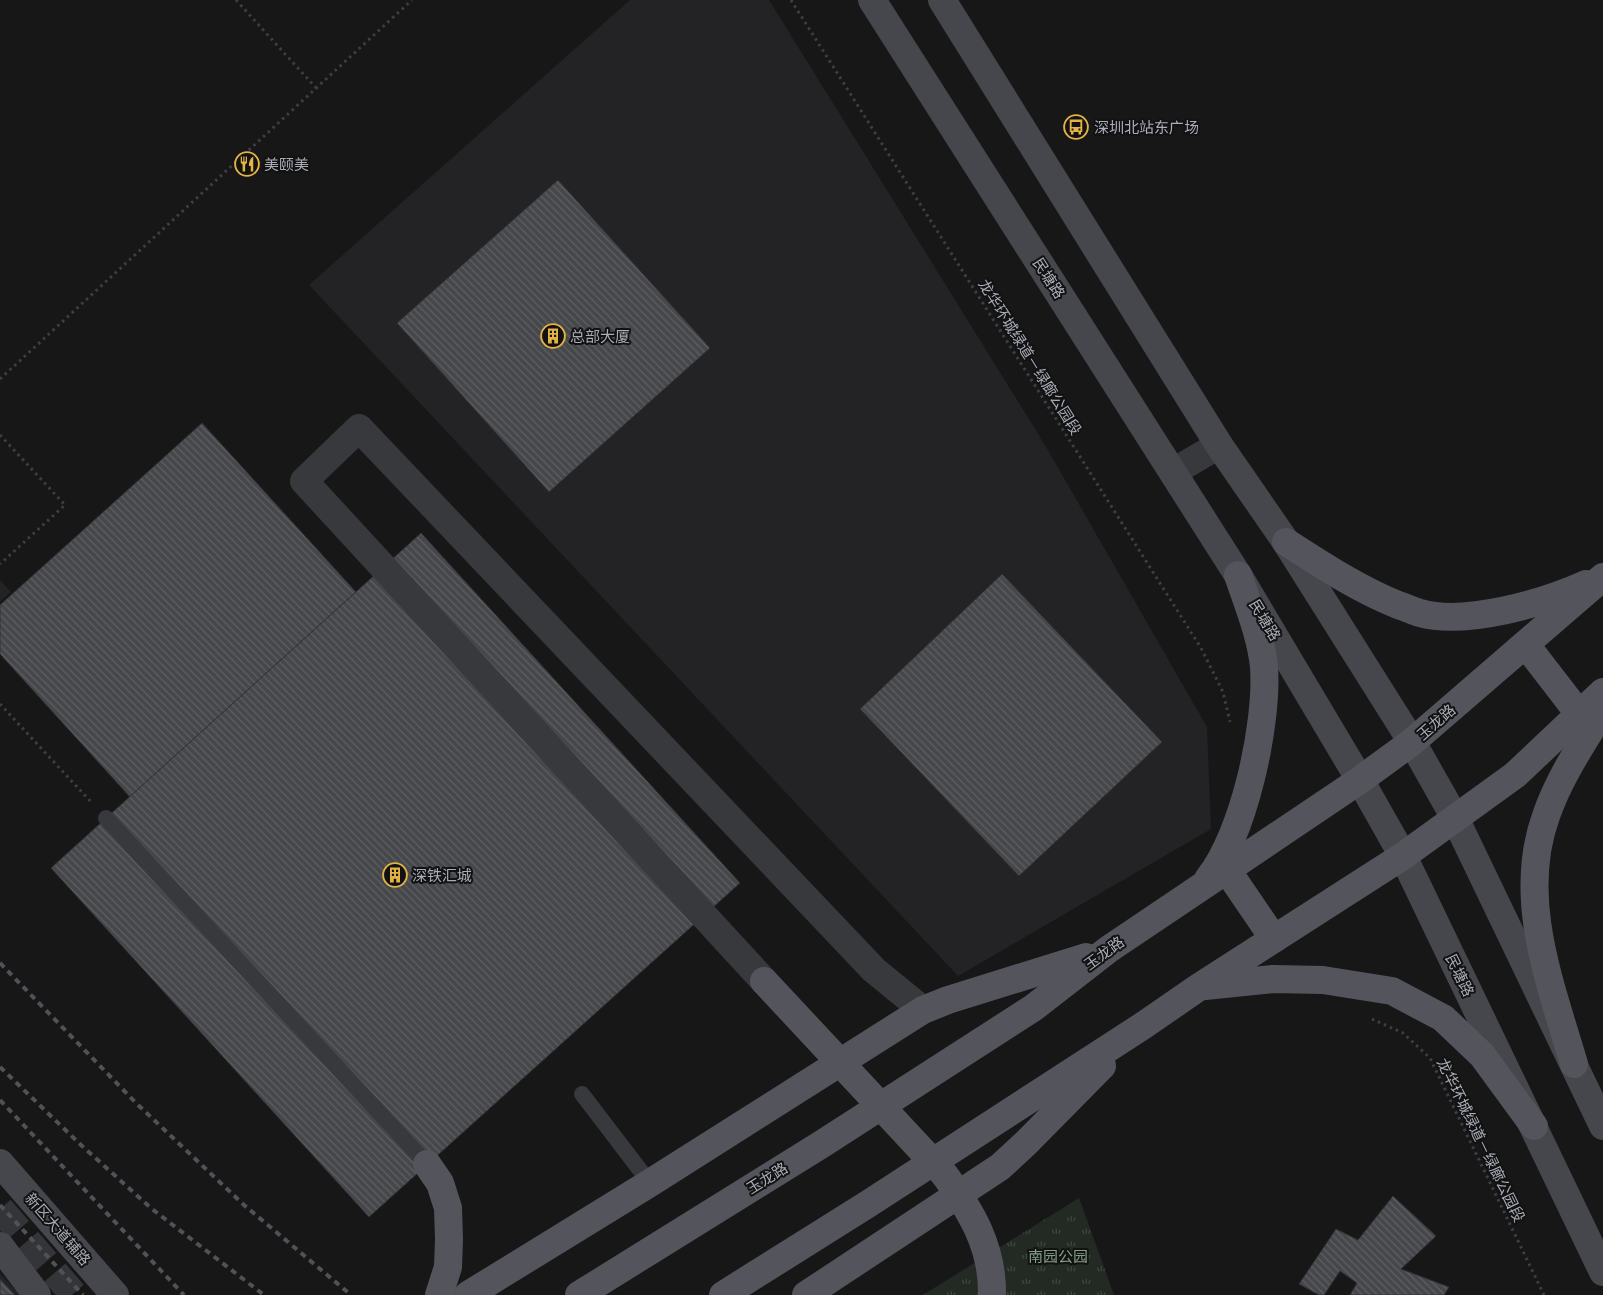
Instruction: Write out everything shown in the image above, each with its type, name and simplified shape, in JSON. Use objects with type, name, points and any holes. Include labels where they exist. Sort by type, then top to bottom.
[{"type":"main road","name":"民塘路","points":[[872,0],[1238,575],[1360,780],[1403,856],[1603,1272]]},
{"type":"main road","points":[[942,0],[1219,445],[1286,542],[1412,742],[1455,818],[1603,1126]]},
{"type":"main road","points":[[1286,542],[1345,580],[1382,598],[1420,613],[1449,617],[1489,613],[1523,605],[1566,593],[1603,576]]},
{"type":"main road","points":[[1203,885],[1217,868],[1242,810],[1262,724],[1264,666],[1256,627],[1238,575]]},
{"type":"main road","name":"玉龙路","points":[[580,1295],[822,1144],[1033,1008],[1109,949],[1360,780],[1412,742],[1526,645],[1603,576]]},
{"type":"main road","points":[[1526,645],[1591,712]]},
{"type":"main road","points":[[1574,1064],[1538,937],[1533,894],[1537,854],[1545,818],[1591,712],[1603,692]]},
{"type":"main road","points":[[723,1295],[868,1204],[1403,856],[1515,775],[1591,712]]},
{"type":"main road","points":[[1226,870],[1274,939]]},
{"type":"main road","points":[[468,1295],[650,1183],[923,1010],[948,1000],[1067,964],[1109,949]]},
{"type":"main road","points":[[1199,987],[1272,979],[1323,980],[1392,991],[1443,1018],[1482,1056],[1534,1126]]},
{"type":"main road","points":[[764,981],[944,1174],[961,1197],[985,1244],[990,1266],[992,1295]]},
{"type":"main road","points":[[806,1295],[1000,1166],[1026,1143],[1144,1025]]},
{"type":"main road","name":"新区大道辅路","points":[[0,1163],[115,1295]]},
{"type":"main road","points":[[427,1164],[440,1183],[448,1208],[450,1239],[448,1267],[439,1295]]},
{"type":"main road","points":[[0,1246],[37,1295]]},
{"type":"street","points":[[764,981],[304,481],[359,428],[874,970],[923,1010]]},
{"type":"street","points":[[1173,472],[1219,445]]},
{"type":"lane","points":[[106,818],[427,1164]]},
{"type":"lane","points":[[582,1094],[650,1183]]},
{"type":"path","points":[[236,0],[316,88]]},
{"type":"path","points":[[0,379],[412,0]]},
{"type":"path","name":"龙华环城绿道－绿廊公园段","points":[[791,0],[1201,648],[1223,692],[1231,724]]},
{"type":"path","points":[[0,435],[65,505],[0,564]]},
{"type":"path","points":[[0,704],[106,818]]},
{"type":"path","name":"龙华环城绿道－绿廊公园段","points":[[1372,1019],[1403,1033],[1430,1058],[1544,1295]]},
{"type":"shaded area","points":[[630,0],[769,0],[1045,445],[1207,727],[1211,829],[958,976],[309,285]]},
{"type":"shaded area","points":[[0,580],[11,592],[0,602]]},
{"type":"shaded area","points":[[0,1273],[20,1295],[0,1295]]},
{"type":"green space","name":"南园公园","points":[[1079,1198],[1114,1295],[923,1295]]},
{"type":"building","name":"总部大厦","points":[[558,180],[710,348],[549,492],[397,323]]},
{"type":"building","points":[[202,423],[356,592],[130,797],[0,654],[0,605]]},
{"type":"building","name":"深铁汇城","points":[[421,533],[740,883],[369,1217],[51,868]]},
{"type":"building","points":[[1002,574],[1162,742],[1019,876],[860,709]]},
{"type":"building","points":[[1393,1196],[1436,1236],[1401,1269],[1449,1287],[1444,1295],[1350,1295],[1357,1283],[1340,1271],[1324,1295],[1319,1295],[1299,1284],[1336,1229],[1358,1240]]},
{"type":"building","points":[[0,1279],[15,1295],[0,1295]]},
{"type":"tunnel","points":[[0,1209],[74,1295]]},
{"type":"railway","points":[[0,963],[136,1103],[244,1205],[351,1295]]},
{"type":"railway","points":[[0,1067],[81,1145],[152,1209],[264,1295]]},
{"type":"railway","points":[[0,1100],[184,1295]]},
{"type":"railway","points":[[0,1205],[83,1295]]},
{"type":"place","name":"深圳北站东广场","points":[[1076,127]]},
{"type":"place","name":"美颐美","points":[[247,164]]},
{"type":"place","name":"总部大厦","points":[[553,336]]},
{"type":"place","name":"深铁汇城","points":[[395,875]]}]
